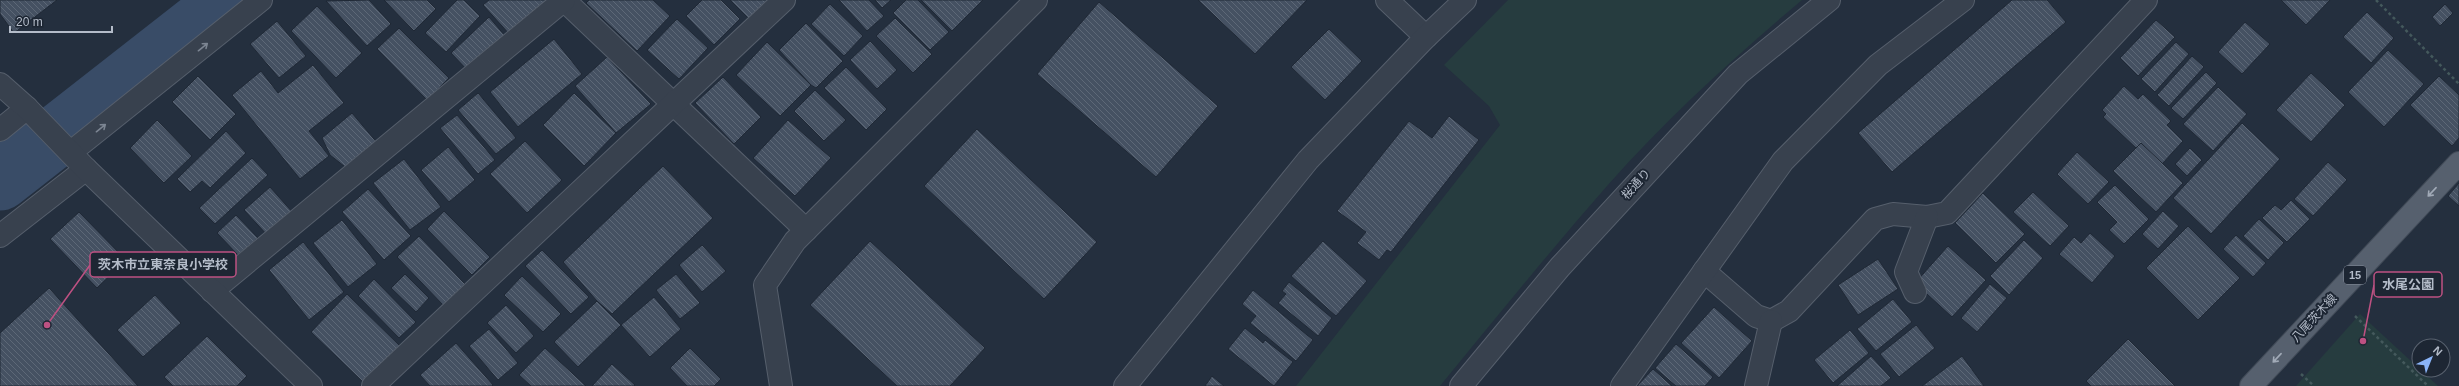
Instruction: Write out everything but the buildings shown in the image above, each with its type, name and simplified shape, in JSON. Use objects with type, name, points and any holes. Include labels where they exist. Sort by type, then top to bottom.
[{"type":"main road","name":"八尾茨木線","points":[[2251,386],[2459,163]]},
{"type":"street","points":[[71,152],[261,0]]},
{"type":"street","points":[[212,291],[564,0],[806,230]]},
{"type":"street","points":[[373,386],[784,0]]},
{"type":"street","points":[[781,386],[765,285],[795,241],[1036,0]]},
{"type":"street","points":[[1387,0],[1426,37]]},
{"type":"street","points":[[1126,386],[1308,160],[1426,37],[1465,0]]},
{"type":"street","name":"桜通り","points":[[1461,386],[1560,267],[1738,74],[1829,0]]},
{"type":"street","points":[[1622,386],[1783,162],[1878,65],[1964,0]]},
{"type":"street","points":[[1756,386],[1771,322],[1789,312],[1875,219],[1893,214],[1926,218],[1947,213],[2146,0]]},
{"type":"street","points":[[0,84],[30,111],[86,168],[311,386]]},
{"type":"street","points":[[0,130],[30,111]]},
{"type":"street","points":[[0,236],[86,168]]},
{"type":"street","points":[[1915,292],[1906,272],[1926,218]]},
{"type":"street","points":[[1704,271],[1756,316],[1771,322]]},
{"type":"path","points":[[2376,0],[2459,84]]},
{"type":"path","points":[[2334,297],[2428,386]]},
{"type":"green space","points":[[1508,0],[1802,0],[1701,89],[1653,136],[1565,235],[1440,386],[1296,386],[1500,125],[1489,106],[1444,65]]},
{"type":"green space","points":[[2360,314],[2411,361],[2411,378],[2429,378],[2438,386],[2296,386]]},
{"type":"waterway","points":[[0,180],[230,0]]},
{"type":"place","name":"茨木市立東奈良小学校","points":[[47,325]]},
{"type":"place","name":"水尾公園","points":[[2363,341]]}]
